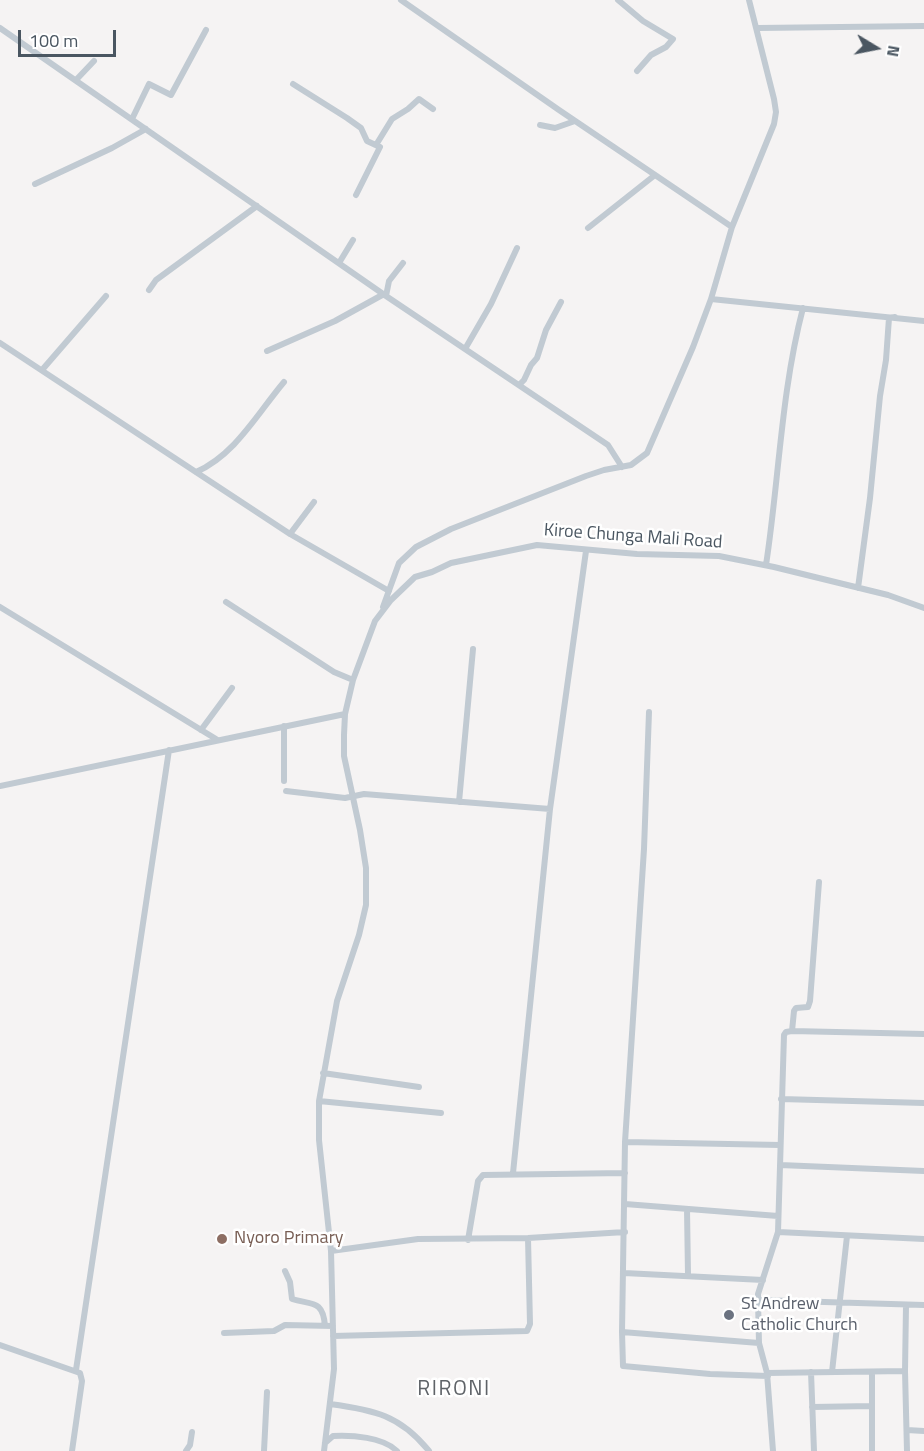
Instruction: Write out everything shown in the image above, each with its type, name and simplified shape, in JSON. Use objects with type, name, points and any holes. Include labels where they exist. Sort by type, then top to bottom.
[{"type":"street","points":[[401,0],[575,121],[732,226]]},
{"type":"street","points":[[618,0],[643,21],[673,39],[666,47],[651,55],[637,70]]},
{"type":"street","points":[[381,614],[399,563],[416,547],[451,529],[586,476],[631,465],[647,453],[693,347],[711,299],[732,226],[770,136],[776,112],[758,28],[749,0]]},
{"type":"street","points":[[758,28],[924,26]]},
{"type":"street","points":[[0,28],[385,295],[608,445],[622,467]]},
{"type":"street","points":[[132,119],[149,84],[171,94],[206,30]]},
{"type":"street","points":[[76,80],[94,61]]},
{"type":"street","points":[[293,84],[361,128],[367,141],[380,147],[356,195]]},
{"type":"street","points":[[376,145],[392,119],[419,99],[433,109]]},
{"type":"street","points":[[540,125],[555,128],[575,121]]},
{"type":"street","points":[[35,184],[112,148],[146,129]]},
{"type":"street","points":[[588,228],[655,175]]},
{"type":"street","points":[[149,290],[156,280],[257,206]]},
{"type":"street","points":[[339,263],[353,240]]},
{"type":"street","points":[[465,349],[491,304],[517,248]]},
{"type":"street","points":[[267,351],[335,321],[385,295],[389,281],[403,263]]},
{"type":"street","points":[[42,370],[106,296]]},
{"type":"street","points":[[711,299],[924,321]]},
{"type":"street","points":[[519,385],[537,358],[546,330],[561,302]]},
{"type":"street","points":[[766,565],[774,513],[776,473],[785,404],[803,308]]},
{"type":"street","points":[[858,588],[886,360],[889,318],[896,317]]},
{"type":"street","points":[[0,343],[291,534],[389,591]]},
{"type":"street","points":[[196,472],[219,460],[284,382]]},
{"type":"street","points":[[291,534],[314,502]]},
{"type":"street","name":"Kiroe Chunga Mali Road","points":[[324,1451],[334,1369],[331,1251],[319,1140],[319,1101],[337,1001],[359,935],[366,905],[366,868],[344,756],[345,714],[353,680],[368,635],[381,614],[415,577],[451,563],[537,545],[586,551],[719,556],[888,595],[924,608]]},
{"type":"street","points":[[513,1173],[550,808],[586,551]]},
{"type":"street","points":[[226,602],[334,672],[353,680]]},
{"type":"street","points":[[0,607],[216,740]]},
{"type":"street","points":[[459,802],[473,649]]},
{"type":"street","points":[[201,730],[232,687]]},
{"type":"street","points":[[649,712],[644,849],[625,1142],[623,1366],[710,1374],[905,1371]]},
{"type":"street","points":[[0,786],[345,714]]},
{"type":"street","points":[[284,726],[284,781]]},
{"type":"street","points":[[76,1370],[169,750]]},
{"type":"street","points":[[286,791],[345,798],[364,794],[550,808]]},
{"type":"street","points":[[792,1031],[794,1011],[796,1008],[808,1006],[810,1001],[819,882]]},
{"type":"street","points":[[773,1451],[767,1374],[759,1343],[758,1300],[778,1232],[784,1035],[792,1031],[924,1034]]},
{"type":"street","points":[[323,1073],[419,1087]]},
{"type":"street","points":[[781,1099],[924,1103]]},
{"type":"street","points":[[319,1101],[441,1113]]},
{"type":"street","points":[[625,1142],[780,1145]]},
{"type":"street","points":[[780,1165],[924,1171]]},
{"type":"street","points":[[468,1240],[480,1177],[489,1173],[625,1173]]},
{"type":"street","points":[[625,1204],[778,1216]]},
{"type":"street","points":[[687,1209],[688,1275]]},
{"type":"street","points":[[331,1251],[418,1239],[528,1238],[625,1232]]},
{"type":"street","points":[[778,1232],[924,1239]]},
{"type":"street","points":[[832,1372],[847,1236]]},
{"type":"street","points":[[333,1336],[527,1331],[530,1324],[528,1238]]},
{"type":"street","points":[[285,1271],[290,1281],[291,1299],[312,1302],[324,1315],[325,1326]]},
{"type":"street","points":[[624,1273],[763,1280]]},
{"type":"street","points":[[758,1300],[924,1305]]},
{"type":"street","points":[[906,1306],[905,1371],[908,1451]]},
{"type":"street","points":[[224,1333],[274,1331],[285,1325],[333,1326]]},
{"type":"street","points":[[622,1332],[759,1343]]},
{"type":"street","points":[[0,1345],[80,1373],[82,1381],[72,1451]]},
{"type":"street","points":[[811,1372],[814,1451]]},
{"type":"street","points":[[872,1372],[872,1451]]},
{"type":"street","points":[[264,1451],[267,1392]]},
{"type":"street","points":[[330,1404],[370,1410],[389,1417],[406,1428],[429,1451]]},
{"type":"street","points":[[812,1407],[872,1406]]},
{"type":"street","points":[[907,1430],[924,1431]]},
{"type":"street","points":[[186,1451],[192,1432]]},
{"type":"street","points":[[325,1443],[333,1436],[340,1436],[386,1443],[397,1451]]},
{"type":"place","name":"Nyoro Primary","points":[[222,1239]]},
{"type":"place","name":"St Andrew Catholic Church","points":[[729,1315]]},
{"type":"district","name":"RIRONI","points":[[454,1390]]}]
